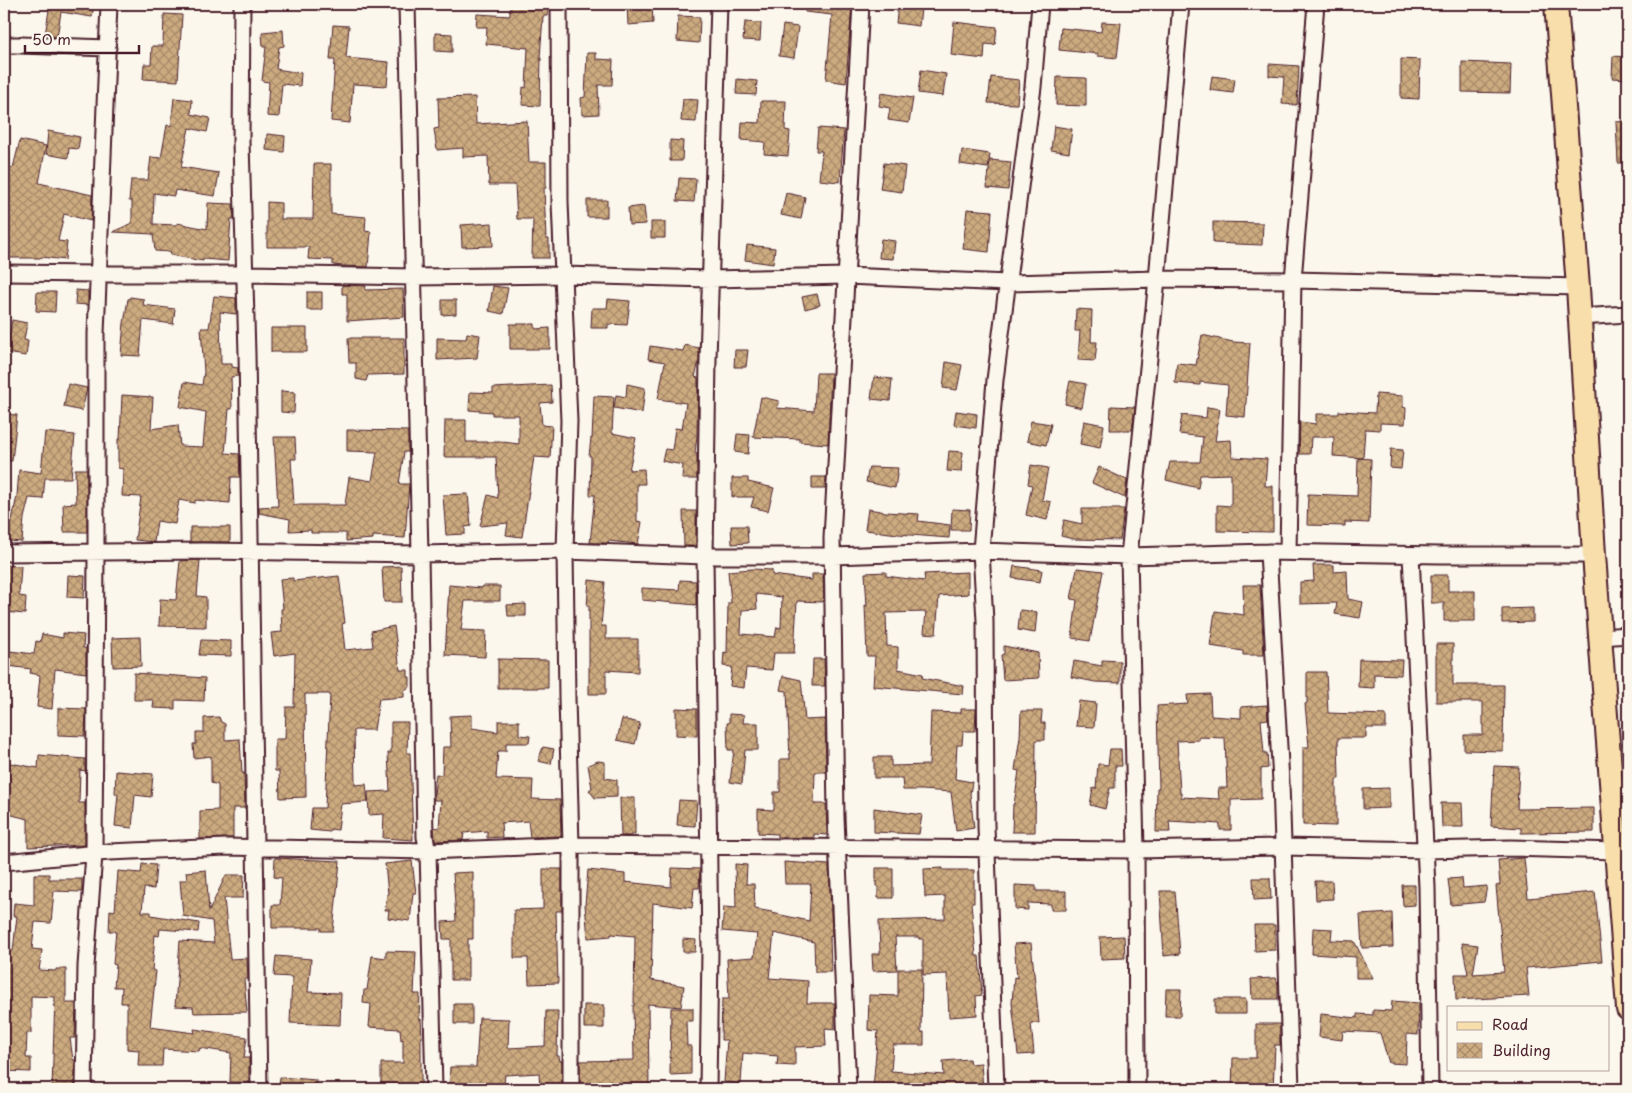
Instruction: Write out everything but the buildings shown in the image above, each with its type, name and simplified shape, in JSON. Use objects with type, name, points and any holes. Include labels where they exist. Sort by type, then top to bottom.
[{"type":"main road","points":[[1556,4],[1578,287],[1600,637],[1626,945],[1628,1010]]},
{"type":"street","points":[[84,1089],[86,966],[94,854],[96,334],[109,4]]},
{"type":"street","points":[[242,4],[241,142],[256,848],[258,1089]]},
{"type":"street","points":[[407,4],[425,838],[428,851],[434,1089]]},
{"type":"street","points":[[559,4],[560,202],[569,420],[565,551],[571,845],[571,1089]]},
{"type":"street","points":[[708,1089],[709,847],[705,556],[710,279],[719,4]]},
{"type":"street","points":[[848,1089],[837,847],[833,556],[861,4]]},
{"type":"street","points":[[996,1089],[987,847],[985,621],[981,550],[995,380],[1033,87],[1040,4]]},
{"type":"street","points":[[1137,1089],[1136,850],[1129,556],[1157,279],[1181,4]]},
{"type":"street","points":[[1288,552],[1293,280],[1316,4]]},
{"type":"street","points":[[4,46],[108,48]]},
{"type":"street","points":[[4,272],[414,277],[563,276],[710,279],[846,276],[1008,283],[1157,279],[1293,280],[1578,287]]},
{"type":"street","points":[[1579,317],[1628,314]]},
{"type":"street","points":[[4,553],[249,552],[420,554],[565,551],[705,556],[833,556],[981,550],[1129,556],[1268,552],[1411,555],[1594,555]]},
{"type":"street","points":[[1268,552],[1282,782],[1291,1089]]},
{"type":"street","points":[[1411,555],[1426,850],[1430,1089]]},
{"type":"street","points":[[1600,637],[1628,635]]},
{"type":"street","points":[[4,862],[94,854],[227,847],[428,851],[571,845],[987,847],[1136,850],[1283,847],[1426,850],[1510,848],[1617,851]]}]
